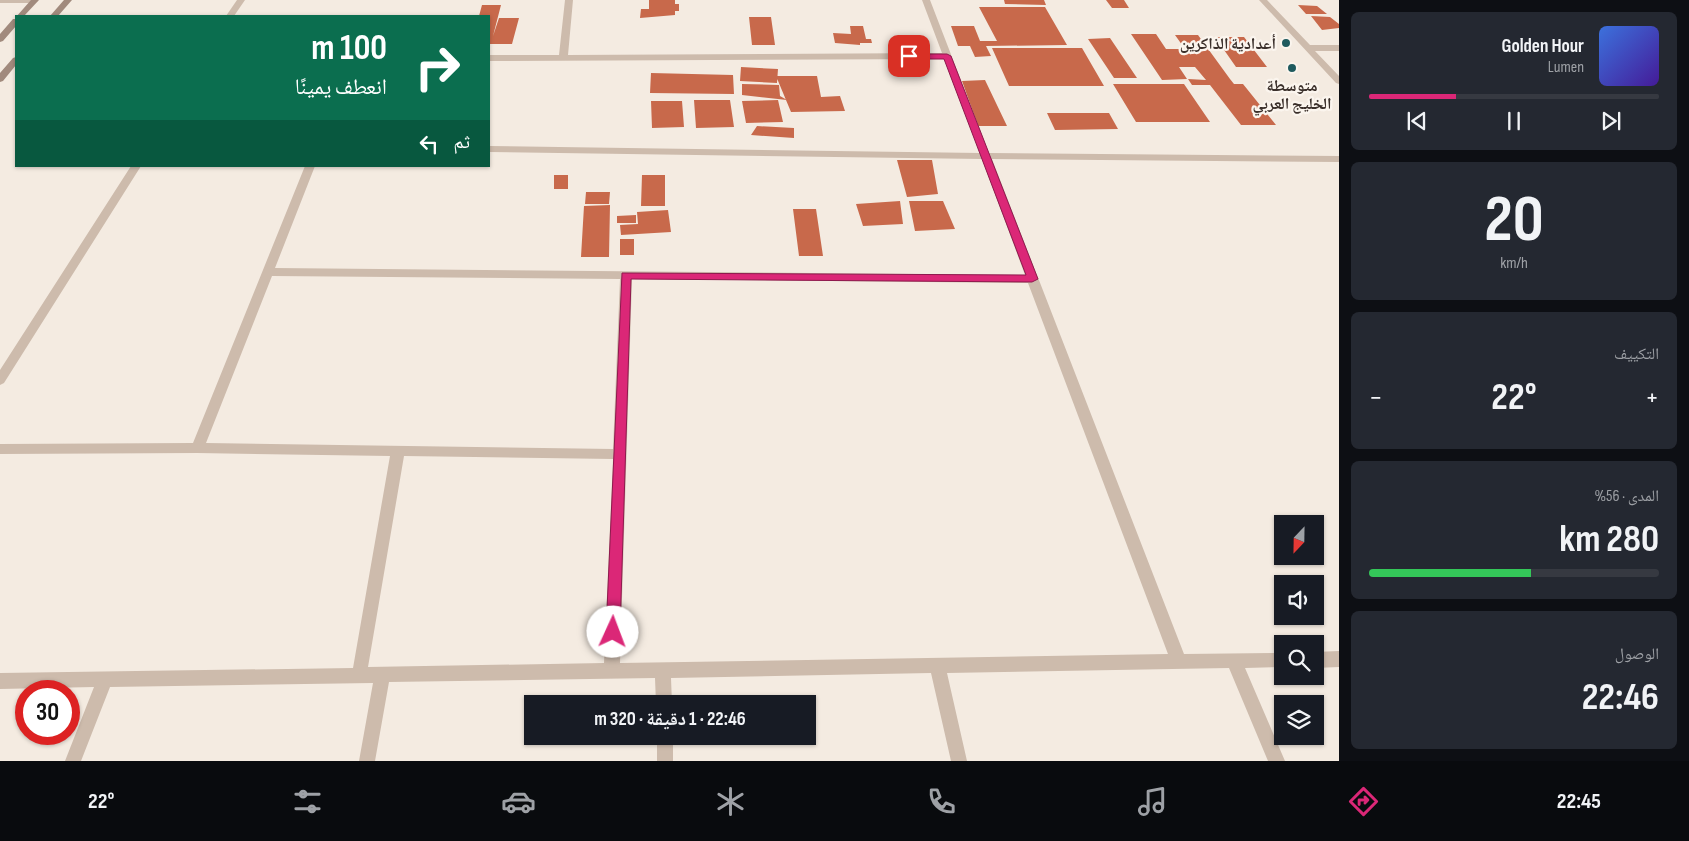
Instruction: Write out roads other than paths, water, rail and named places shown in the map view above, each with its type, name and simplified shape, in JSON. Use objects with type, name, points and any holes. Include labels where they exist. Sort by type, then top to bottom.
[{"type":"main road","points":[[21,15],[35,0]]},
{"type":"main road","points":[[55,15],[68,0]]},
{"type":"main road","points":[[0,39],[15,22]]},
{"type":"main road","points":[[0,79],[15,63]]},
{"type":"street","points":[[0,1],[35,0]]},
{"type":"street","points":[[231,15],[241,0]]},
{"type":"street","points":[[563,58],[569,0]]},
{"type":"street","points":[[926,0],[1179,662]]},
{"type":"street","points":[[1263,0],[1339,81]]},
{"type":"street","points":[[1310,48],[1339,48]]},
{"type":"street","points":[[490,58],[947,56]]},
{"type":"street","points":[[490,149],[985,156],[1339,158]]},
{"type":"street","points":[[0,380],[135,167]]},
{"type":"street","points":[[197,448],[310,167]]},
{"type":"street","points":[[268,272],[1032,279]]},
{"type":"street","points":[[612,671],[626,275]]},
{"type":"street","points":[[0,449],[197,448],[620,454]]},
{"type":"street","points":[[358,676],[398,451]]},
{"type":"street","points":[[0,681],[1274,660]]},
{"type":"street","points":[[1324,660],[1339,660]]},
{"type":"street","points":[[1234,661],[1277,761]]},
{"type":"street","points":[[937,666],[959,761]]},
{"type":"street","points":[[663,670],[664,695]]},
{"type":"street","points":[[367,761],[382,675]]},
{"type":"street","points":[[73,761],[105,680]]},
{"type":"street","points":[[665,745],[665,761]]},
{"type":"place","name":"أعدادية الذاكرين","points":[[1286,43]]},
{"type":"place","name":"متوسطة الخليج العربي","points":[[1292,68]]}]
